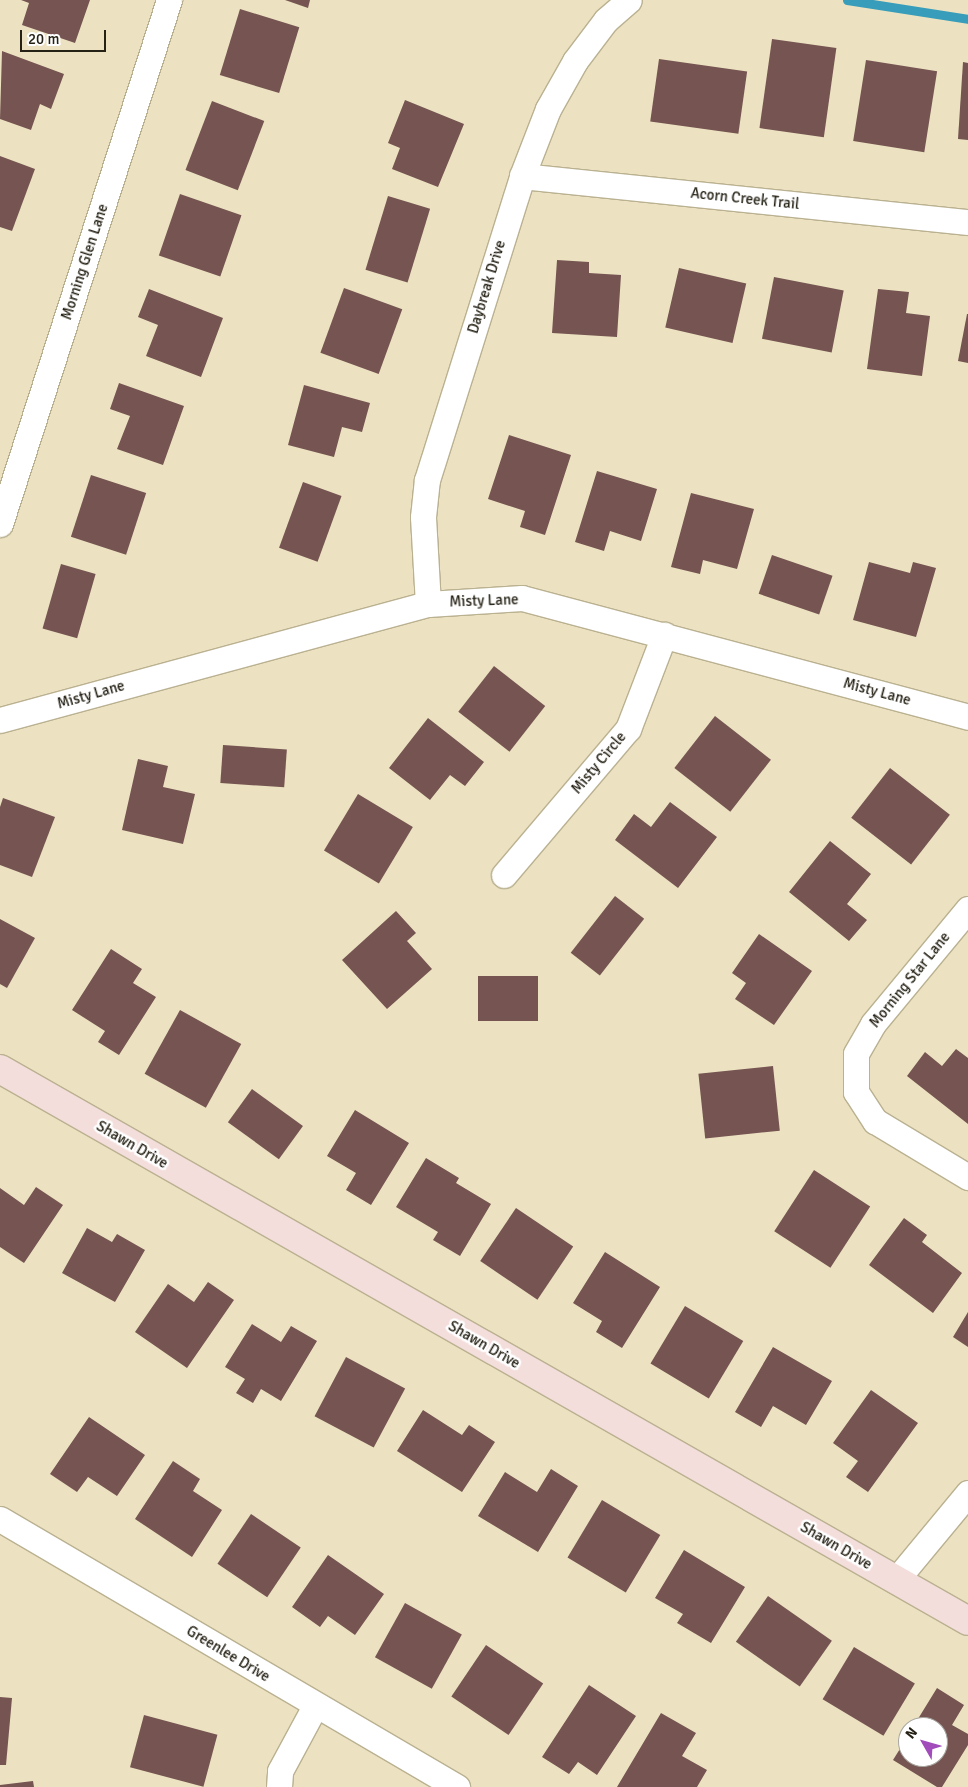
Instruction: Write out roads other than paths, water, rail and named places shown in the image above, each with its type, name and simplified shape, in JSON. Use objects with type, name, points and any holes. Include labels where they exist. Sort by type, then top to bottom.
[{"type":"street","name":"Morning Glen Lane","points":[[0,524],[169,0]]},
{"type":"street","name":"Daybreak Drive","points":[[428,604],[423,517],[427,480],[522,176],[548,109],[575,61],[606,20],[629,0]]},
{"type":"street","name":"Acorn Creek Trail","points":[[522,176],[968,222]]},
{"type":"street","name":"Misty Lane","points":[[0,720],[428,604],[522,598],[968,716]]},
{"type":"street","name":"Misty Circle","points":[[504,875],[628,729],[664,635]]},
{"type":"street","name":"Morning Star Lane","points":[[968,909],[873,1024],[856,1054],[856,1092],[875,1121],[968,1177]]},
{"type":"street","name":"Shawn Drive","points":[[0,1069],[968,1621]]},
{"type":"street","points":[[896,1580],[968,1493]]},
{"type":"street","name":"Greenlee Drive","points":[[0,1519],[315,1706],[457,1787]]},
{"type":"street","points":[[279,1787],[280,1771],[315,1706]]},
{"type":"waterway","points":[[847,0],[968,19]]}]
